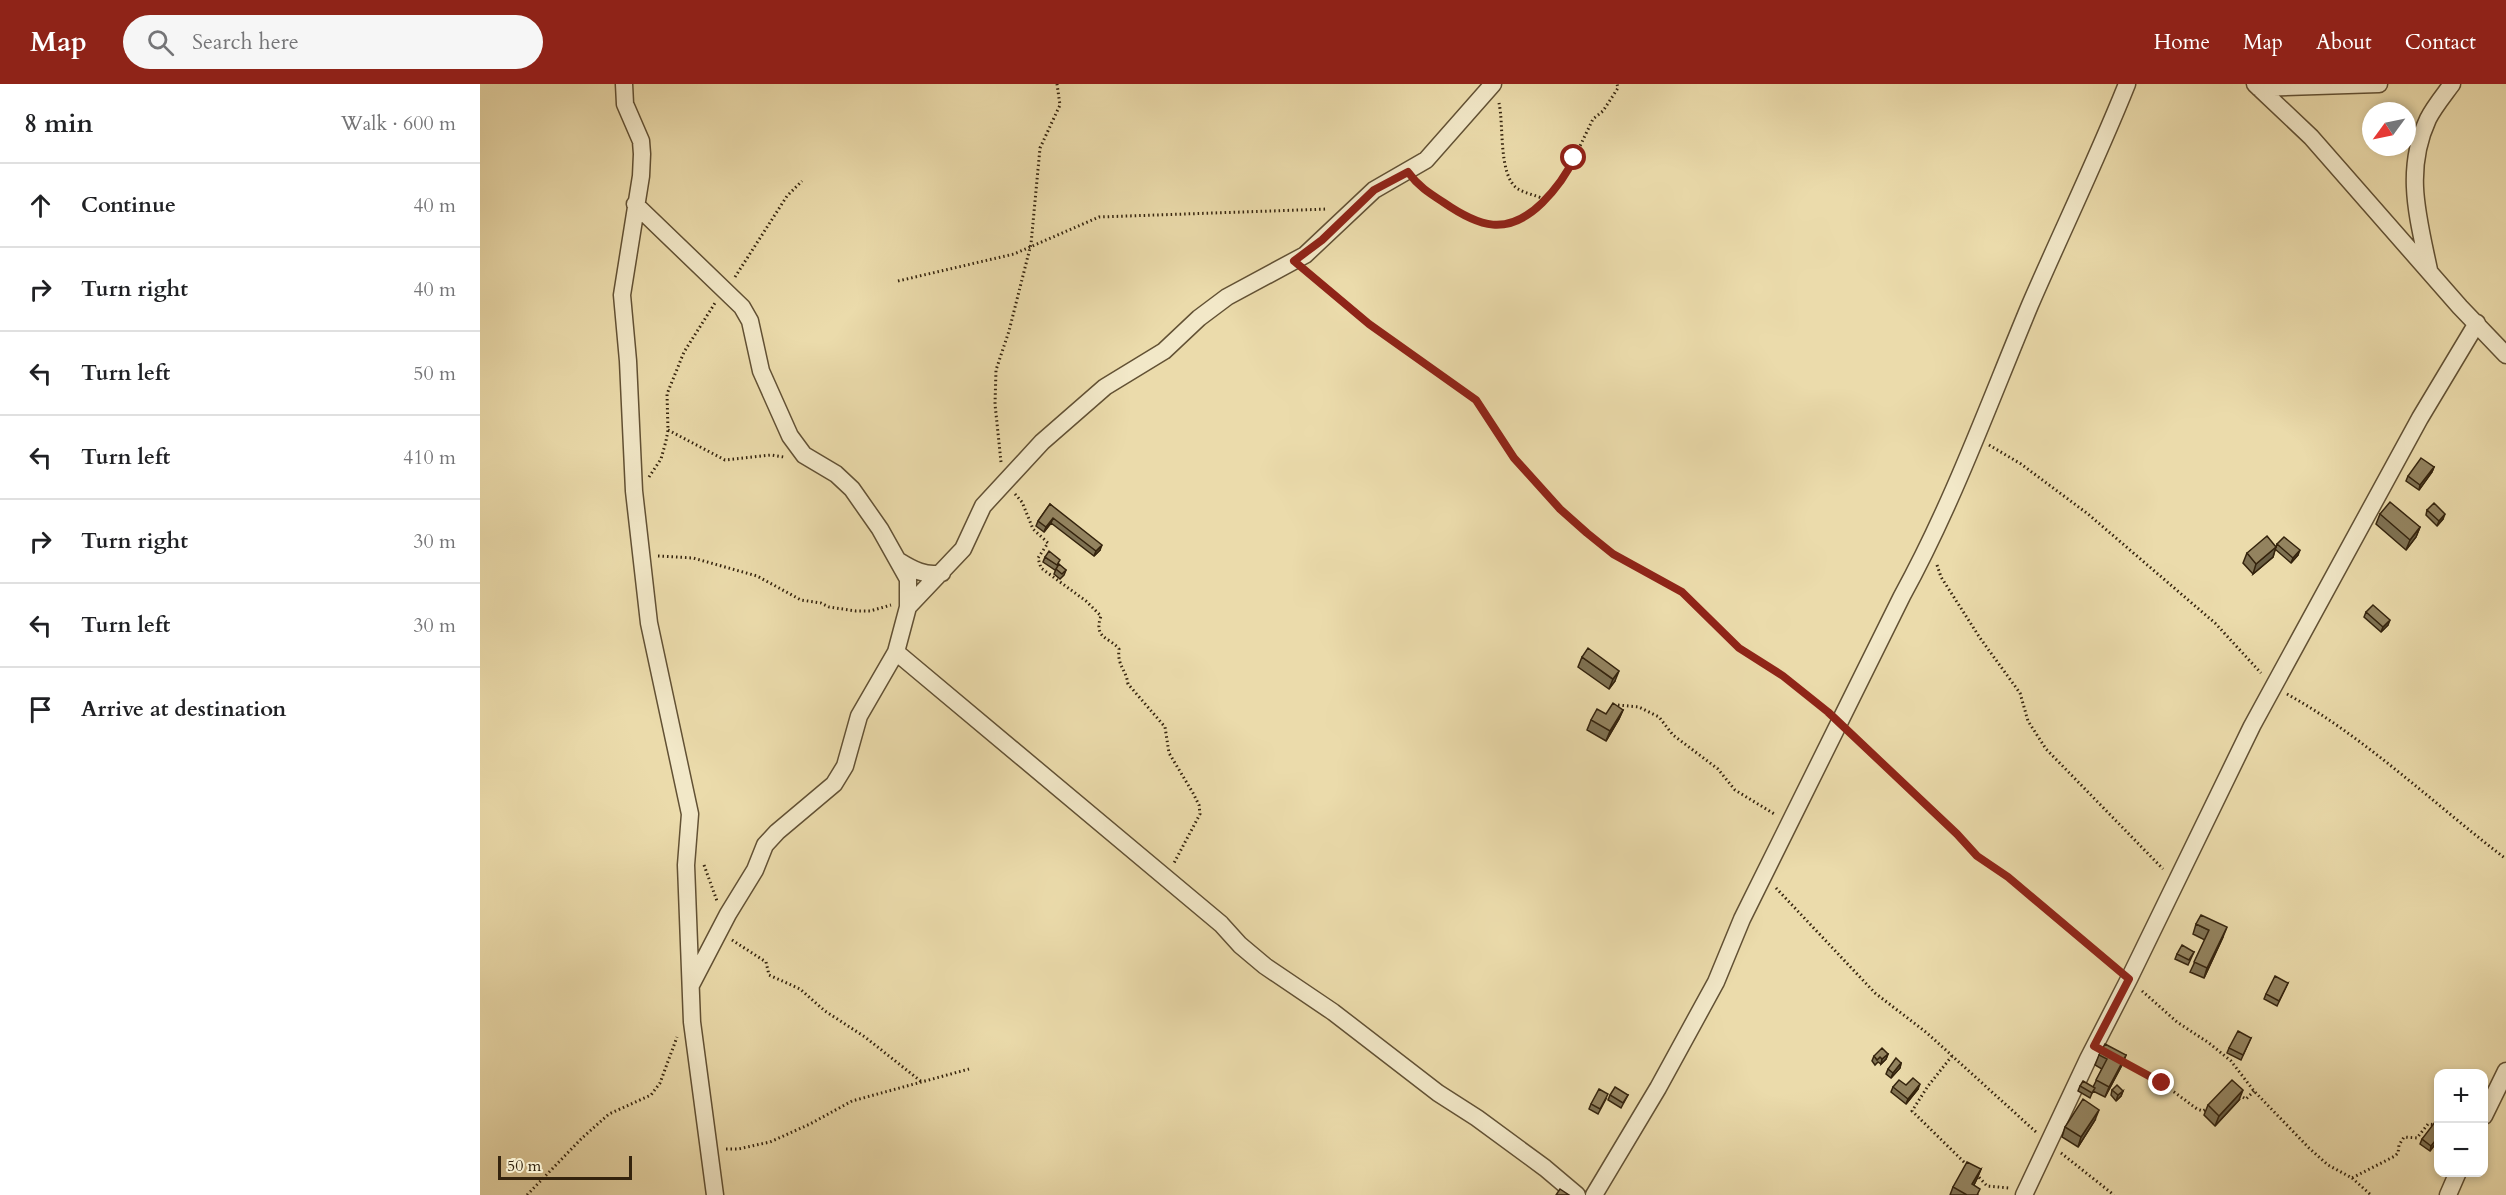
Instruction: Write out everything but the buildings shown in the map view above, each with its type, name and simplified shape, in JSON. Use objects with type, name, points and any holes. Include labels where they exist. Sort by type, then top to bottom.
[{"type":"street","points":[[624,84],[625,104],[641,141],[641,176],[622,295],[628,361],[634,491],[649,623],[690,814],[686,865],[692,1007],[716,1195]]},
{"type":"street","points":[[1594,1195],[1658,1088],[1716,982],[1742,919],[1930,546],[1978,437],[2030,306],[2127,84]]},
{"type":"street","points":[[2257,86],[2379,84]]},
{"type":"street","points":[[2429,271],[2416,209],[2413,170],[2416,148],[2429,117],[2452,84]]},
{"type":"street","points":[[908,608],[963,549],[983,506],[1042,442],[1105,387],[1164,351],[1199,318],[1227,297],[1294,261],[1322,240],[1374,190],[1426,160],[1492,85]]},
{"type":"street","points":[[2257,86],[2311,137],[2506,354]]},
{"type":"street","points":[[635,204],[725,289],[747,314],[761,371],[790,436],[804,455],[836,474],[852,489],[908,579],[908,608],[896,652],[859,716],[845,765],[834,784],[770,839],[691,985]]},
{"type":"street","points":[[2024,1194],[2175,880],[2273,686],[2420,418],[2477,323]]},
{"type":"street","points":[[898,560],[912,569],[932,575],[942,573]]},
{"type":"street","points":[[896,652],[1221,924],[1240,945],[1265,966],[1342,1018],[1438,1093],[1478,1118],[1545,1168],[1577,1195]]},
{"type":"street","points":[[2488,1111],[2501,1094],[2506,1071]]},
{"type":"street","points":[[2448,1195],[2456,1177]]},
{"type":"path","points":[[1057,84],[1060,105],[1040,148],[1035,182],[1031,244],[1012,321],[996,370],[995,404],[998,441],[1005,482],[1022,502],[1033,529],[1048,543],[1038,558],[1041,568],[1086,601],[1101,616],[1099,623],[1102,636],[1119,649],[1119,664],[1127,677],[1128,684],[1165,727],[1166,744],[1173,762],[1199,805],[1198,819],[1165,878]]},
{"type":"path","points":[[1408,172],[1417,185],[1461,215],[1480,222],[1510,225],[1524,218],[1545,200],[1568,171],[1593,119],[1603,111],[1618,88],[1617,84]]},
{"type":"path","points":[[1492,85],[1499,99],[1503,150],[1510,180],[1519,190],[1545,200]]},
{"type":"path","points":[[634,491],[652,475],[661,459],[668,430],[667,394],[684,352],[725,289],[741,270],[787,195],[802,181]]},
{"type":"path","points":[[898,281],[1014,254],[1100,217],[1354,208]]},
{"type":"path","points":[[1294,261],[1369,324],[1476,400],[1514,458],[1560,509],[1587,533],[1613,554],[1682,592],[1739,648],[1783,676],[1840,723],[1957,834],[1977,856],[2008,877],[2177,1022],[2231,1061],[2254,1090],[2309,1148],[2328,1165],[2352,1178],[2371,1195]]},
{"type":"path","points":[[668,430],[725,460],[771,455],[786,457],[804,455]]},
{"type":"path","points":[[1978,437],[2021,464],[2088,514],[2215,623],[2273,686],[2314,709],[2399,773],[2506,859]]},
{"type":"path","points":[[1930,546],[1941,577],[1980,638],[2020,693],[2028,722],[2046,749],[2175,880]]},
{"type":"path","points":[[642,560],[661,555],[693,558],[757,576],[801,600],[821,603],[829,607],[856,611],[894,605],[908,608]]},
{"type":"path","points":[[1618,705],[1639,707],[1659,717],[1673,735],[1718,769],[1735,790],[1776,815],[1791,820]]},
{"type":"path","points":[[690,837],[702,859],[723,925],[731,940],[766,962],[770,975],[800,989],[923,1083]]},
{"type":"path","points":[[1763,878],[1796,908],[1875,993],[1927,1033],[2049,1144],[2114,1195]]},
{"type":"path","points":[[527,1195],[582,1138],[609,1114],[651,1095],[660,1083],[677,1037],[692,1007]]},
{"type":"path","points":[[2094,1046],[2162,1083],[2196,1109],[2204,1111],[2213,1102]]},
{"type":"path","points":[[1952,1056],[1928,1086],[1912,1112],[1987,1186],[2006,1187],[2024,1194]]},
{"type":"path","points":[[709,1148],[738,1149],[770,1142],[852,1101],[969,1069]]},
{"type":"path","points":[[2236,1092],[2244,1099],[2254,1090]]},
{"type":"path","points":[[2352,1178],[2395,1156],[2404,1137],[2418,1138],[2428,1124],[2434,1125]]},
{"type":"route","points":[[1574,158],[1568,171],[1545,200],[1524,218],[1510,225],[1480,222],[1461,215],[1417,185],[1408,172],[1374,190],[1322,240],[1305,255],[1294,261],[1369,324],[1476,400],[1514,458],[1560,509],[1587,533],[1613,554],[1682,592],[1739,648],[1783,676],[1828,712],[1957,834],[1970,850],[2008,877],[2129,979],[2094,1046],[2162,1083]]}]
